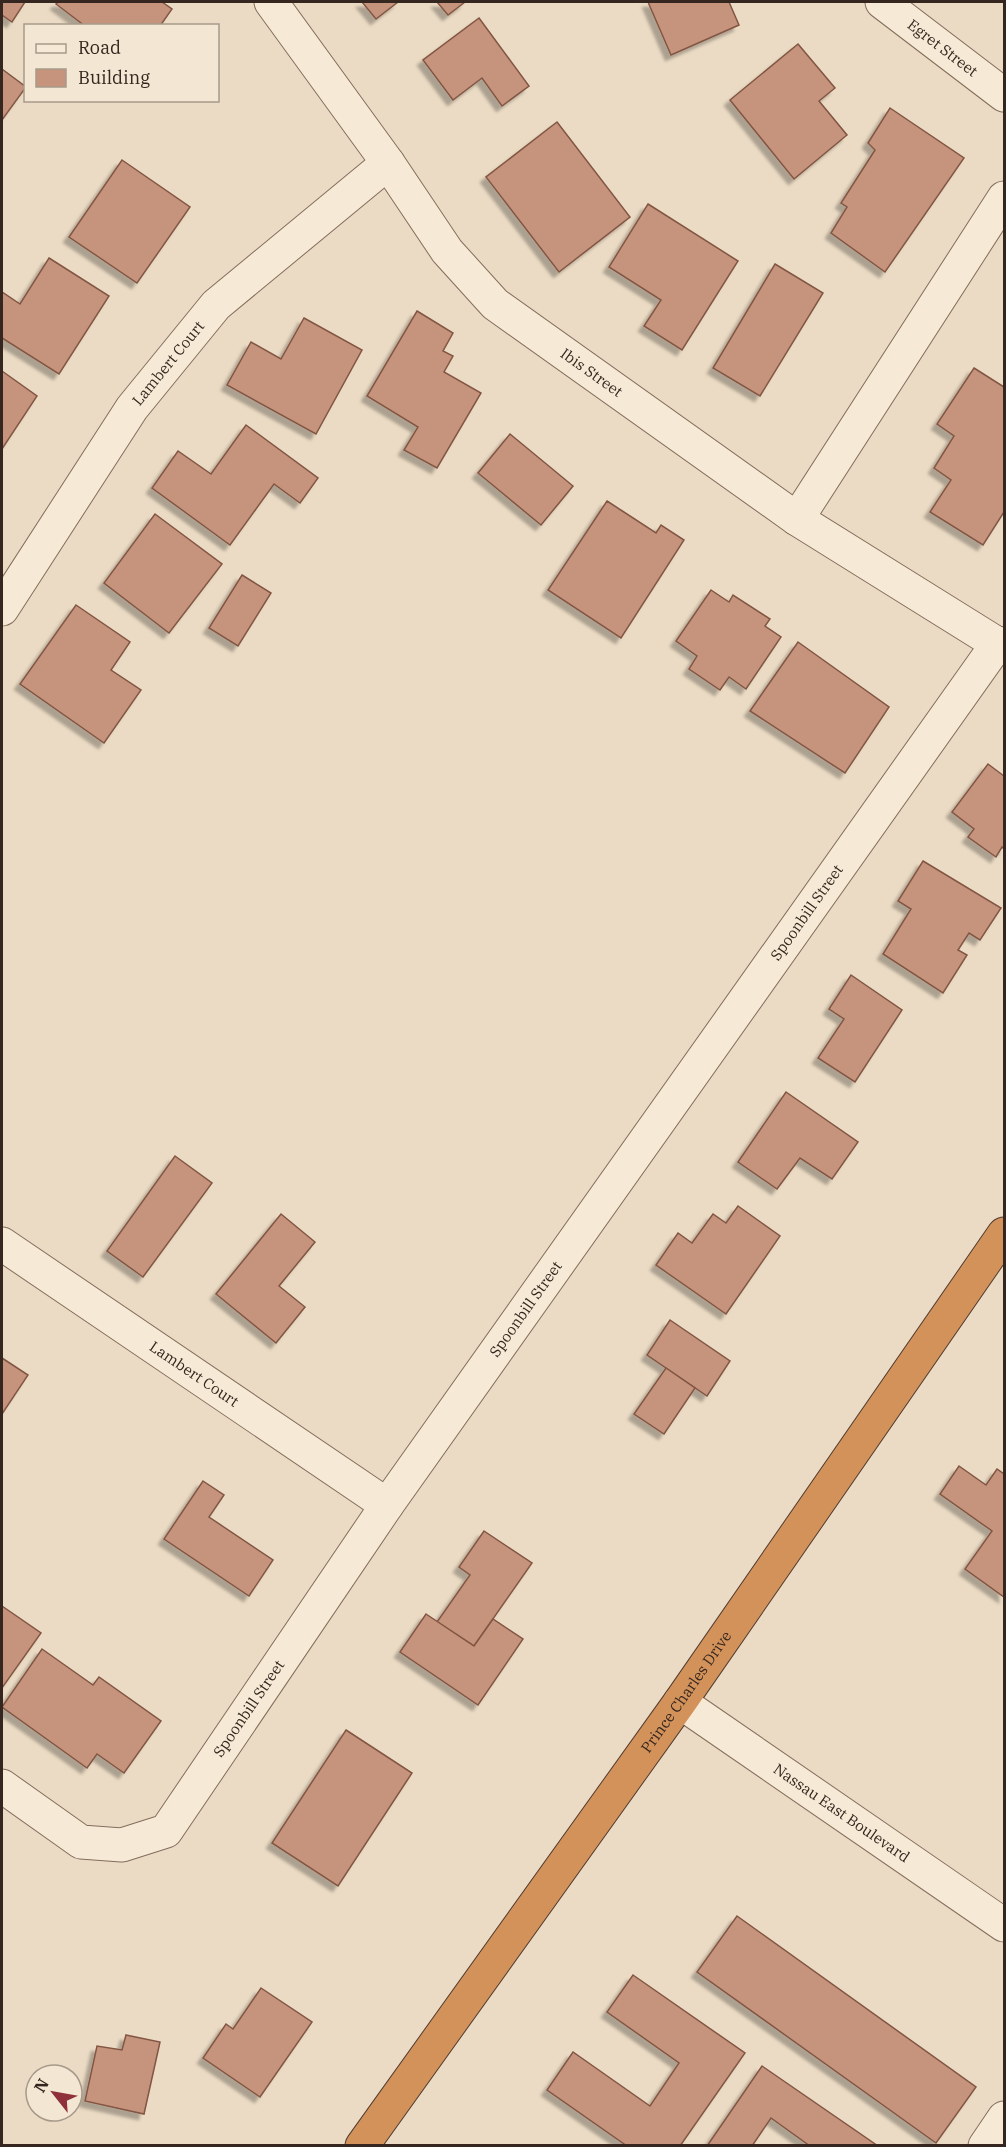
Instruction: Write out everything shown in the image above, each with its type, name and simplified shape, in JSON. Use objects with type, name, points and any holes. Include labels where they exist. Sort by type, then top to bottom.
[{"type":"highway","name":"Prince Charles Drive","points":[[362,2145],[680,1702],[1005,1234]]},
{"type":"street","name":"Ibis Street","points":[[271,2],[388,163],[447,251],[495,304],[797,519],[1001,646]]},
{"type":"street","name":"Egret Street","points":[[896,6],[1005,95]]},
{"type":"street","name":"Lambert Court","points":[[2,609],[132,408],[216,305],[388,163]]},
{"type":"street","points":[[797,519],[1005,198]]},
{"type":"street","name":"Spoonbill Street","points":[[2,1786],[81,1842],[122,1845],[166,1831],[387,1505],[1001,646]]},
{"type":"street","name":"Lambert Court","points":[[2,1244],[387,1505]]},
{"type":"street","name":"Nassau East Boulevard","points":[[680,1702],[1005,1925]]},
{"type":"street","points":[[985,2145],[1005,2118]]},
{"type":"building","points":[[2,2],[25,2],[12,22],[2,15]]},
{"type":"building","points":[[58,2],[162,2],[172,9],[161,24],[82,24],[56,4]]},
{"type":"building","points":[[362,2],[398,2],[376,19]]},
{"type":"building","points":[[437,2],[465,2],[448,15]]},
{"type":"building","points":[[648,2],[729,2],[739,25],[671,55]]},
{"type":"building","points":[[479,18],[529,86],[502,106],[482,78],[453,100],[423,60]]},
{"type":"building","points":[[798,44],[835,88],[819,101],[847,135],[794,179],[730,100]]},
{"type":"building","points":[[2,69],[24,86],[24,90],[2,120]]},
{"type":"building","points":[[890,108],[964,158],[885,272],[831,233],[847,207],[841,203],[875,150],[868,143]]},
{"type":"building","points":[[557,122],[630,217],[559,272],[486,177]]},
{"type":"building","points":[[122,160],[190,207],[137,283],[69,237]]},
{"type":"building","points":[[648,204],[738,261],[682,350],[644,326],[661,300],[609,267]]},
{"type":"building","points":[[49,258],[109,296],[59,374],[2,338],[2,292],[20,304]]},
{"type":"building","points":[[775,264],[823,293],[760,396],[713,368]]},
{"type":"building","points":[[417,311],[453,333],[443,351],[453,356],[444,372],[481,393],[437,468],[404,450],[418,427],[367,396]]},
{"type":"building","points":[[304,318],[362,350],[316,434],[227,385],[251,342],[281,359]]},
{"type":"building","points":[[974,368],[1004,387],[1004,512],[983,545],[930,512],[951,480],[934,468],[954,436],[937,424]]},
{"type":"building","points":[[2,371],[37,396],[2,449]]},
{"type":"building","points":[[246,425],[318,478],[300,503],[274,484],[230,545],[152,488],[178,451],[211,474]]},
{"type":"building","points":[[510,434],[573,486],[541,525],[478,473]]},
{"type":"building","points":[[607,501],[656,533],[661,525],[684,540],[621,638],[548,590]]},
{"type":"building","points":[[155,514],[222,564],[169,633],[104,583]]},
{"type":"building","points":[[242,575],[271,593],[238,646],[209,628]]},
{"type":"building","points":[[711,590],[729,602],[733,595],[770,619],[765,626],[781,637],[746,689],[729,677],[720,690],[689,669],[697,656],[676,641]]},
{"type":"building","points":[[76,605],[130,642],[111,670],[141,690],[104,743],[20,684]]},
{"type":"building","points":[[798,642],[889,707],[845,773],[750,711]]},
{"type":"building","points":[[988,764],[1004,776],[1004,849],[1002,847],[996,857],[968,837],[974,829],[952,812]]},
{"type":"building","points":[[923,861],[1001,908],[980,940],[969,933],[958,950],[967,955],[943,993],[883,954],[911,909],[898,901]]},
{"type":"building","points":[[851,975],[902,1010],[855,1082],[818,1058],[844,1019],[829,1009]]},
{"type":"building","points":[[786,1092],[858,1142],[832,1179],[800,1158],[777,1189],[738,1162]]},
{"type":"building","points":[[175,1156],[212,1183],[143,1277],[107,1251]]},
{"type":"building","points":[[738,1206],[780,1236],[726,1314],[656,1265],[678,1233],[692,1243],[713,1214],[726,1223]]},
{"type":"building","points":[[281,1214],[315,1242],[279,1286],[305,1307],[276,1343],[216,1294]]},
{"type":"building","points":[[670,1320],[730,1361],[707,1396],[647,1355]]},
{"type":"building","points":[[2,1358],[28,1375],[2,1414]]},
{"type":"building","points":[[666,1368],[695,1388],[664,1434],[634,1414]]},
{"type":"building","points":[[959,1466],[986,1485],[997,1469],[1004,1474],[1004,1597],[965,1569],[992,1531],[940,1494]]},
{"type":"building","points":[[203,1481],[224,1495],[209,1517],[273,1560],[249,1596],[164,1539]]},
{"type":"building","points":[[484,1531],[532,1563],[474,1646],[437,1622],[470,1575],[459,1567]]},
{"type":"building","points":[[2,1606],[41,1633],[2,1688]]},
{"type":"building","points":[[426,1614],[474,1646],[493,1619],[523,1639],[478,1705],[400,1652]]},
{"type":"building","points":[[42,1649],[93,1685],[99,1677],[161,1721],[124,1773],[97,1754],[87,1768],[2,1707]]},
{"type":"building","points":[[346,1730],[412,1773],[338,1886],[272,1843]]},
{"type":"building","points":[[737,1916],[976,2087],[936,2143],[697,1972]]},
{"type":"building","points":[[633,1975],[745,2053],[680,2146],[627,2146],[547,2090],[573,2052],[650,2106],[679,2063],[607,2012]]},
{"type":"building","points":[[261,1988],[312,2022],[260,2097],[203,2058],[226,2024],[233,2029]]},
{"type":"building","points":[[126,2035],[160,2042],[144,2114],[85,2101],[97,2046],[122,2050]]},
{"type":"building","points":[[762,2066],[878,2146],[810,2146],[771,2118],[752,2146],[707,2146]]}]
